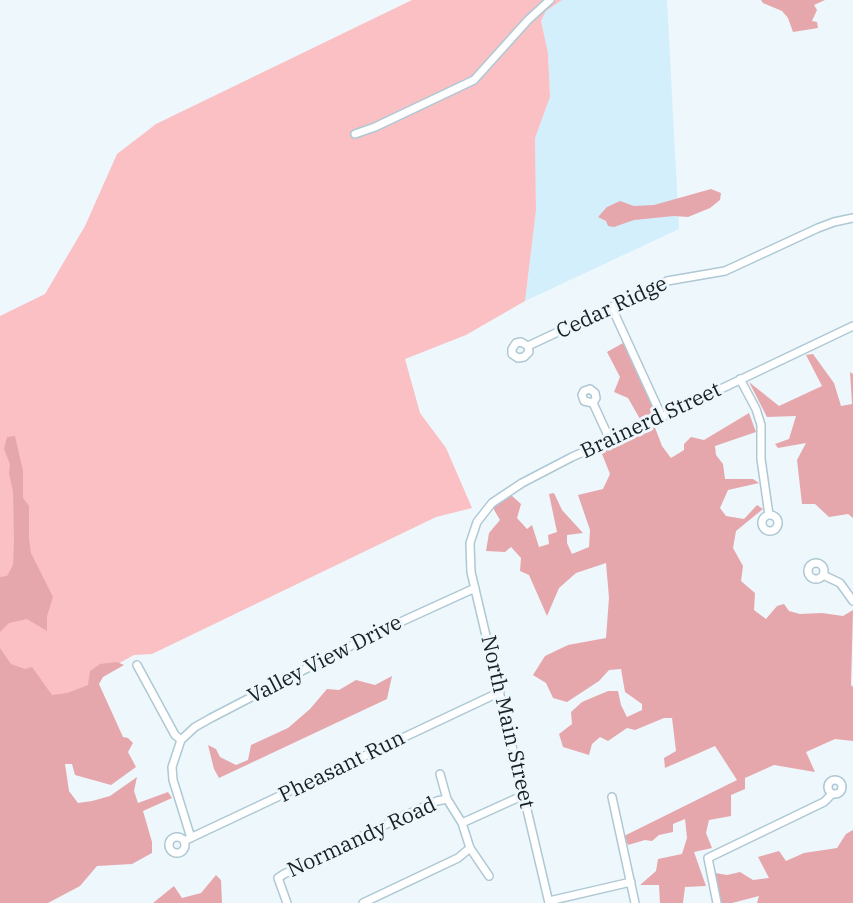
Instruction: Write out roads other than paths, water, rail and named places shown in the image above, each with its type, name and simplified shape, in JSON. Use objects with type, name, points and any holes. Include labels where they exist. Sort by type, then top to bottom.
[{"type":"street","points":[[355,134],[474,80],[524,24],[550,0]]},
{"type":"street","name":"Cedar Ridge","points":[[528,346],[667,281],[725,271],[818,228],[853,218]]},
{"type":"street","points":[[612,308],[662,417]]},
{"type":"street","name":"Brainerd Street","points":[[470,541],[481,515],[505,493],[562,462],[853,326]]},
{"type":"street","points":[[740,379],[761,425],[761,459],[769,515]]},
{"type":"street","points":[[593,403],[610,440]]},
{"type":"street","name":"North Main Street","points":[[470,541],[475,589],[549,902]]},
{"type":"street","points":[[823,575],[839,583],[853,601]]},
{"type":"street","name":"Valley View Drive","points":[[181,740],[195,727],[292,676],[372,635],[475,589]]},
{"type":"street","points":[[137,665],[175,735],[181,740]]},
{"type":"street","name":"Pheasant Run","points":[[181,740],[172,767],[188,840],[499,692]]},
{"type":"street","points":[[440,774],[447,799],[461,823],[470,848],[489,876]]},
{"type":"street","points":[[717,903],[708,858],[814,807],[832,794]]},
{"type":"street","points":[[461,823],[524,795]]},
{"type":"street","points":[[612,797],[635,903]]},
{"type":"street","name":"Normandy Road","points":[[287,903],[278,878],[396,820],[447,799]]},
{"type":"street","points":[[363,903],[458,858],[470,848]]},
{"type":"street","points":[[549,902],[631,883]]}]
